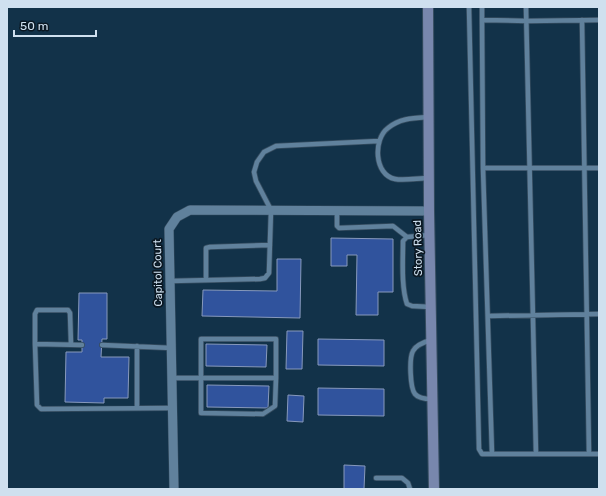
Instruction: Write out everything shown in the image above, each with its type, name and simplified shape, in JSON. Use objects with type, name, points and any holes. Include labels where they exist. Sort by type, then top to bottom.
[{"type":"street","name":"Story Road","points":[[428,7],[429,235],[434,489]]},
{"type":"street","name":"Capitol Court","points":[[174,489],[169,229],[177,217],[190,210],[429,211]]},
{"type":"lane","points":[[470,7],[479,450],[482,454],[599,454]]},
{"type":"lane","points":[[482,7],[483,168],[492,454]]},
{"type":"lane","points":[[526,7],[536,454]]},
{"type":"lane","points":[[482,20],[599,20]]},
{"type":"lane","points":[[582,20],[589,454]]},
{"type":"lane","points":[[429,117],[405,118],[386,129],[379,141],[377,153],[379,166],[385,174],[394,179],[429,178]]},
{"type":"lane","points":[[170,282],[265,278],[270,273],[271,210],[256,181],[254,172],[264,152],[276,146],[379,141]]},
{"type":"lane","points":[[483,168],[599,168]]},
{"type":"lane","points":[[337,210],[337,226],[339,228],[393,226],[407,237]]},
{"type":"lane","points":[[429,235],[407,237],[403,241],[404,297],[407,304],[412,306],[431,307]]},
{"type":"lane","points":[[206,280],[206,248],[270,245]]},
{"type":"lane","points":[[71,344],[70,312],[68,310],[37,310],[35,314],[37,405],[41,409],[173,408]]},
{"type":"lane","points":[[488,316],[599,314]]},
{"type":"lane","points":[[200,339],[276,339],[276,378],[275,406],[263,414],[201,413],[200,339]]},
{"type":"lane","points":[[431,340],[418,345],[413,351],[411,358],[411,376],[412,389],[415,395],[422,398],[432,399]]},
{"type":"lane","points":[[36,344],[82,345]]},
{"type":"lane","points":[[102,345],[172,348]]},
{"type":"lane","points":[[137,346],[137,408]]},
{"type":"lane","points":[[172,378],[276,378]]},
{"type":"lane","points":[[376,478],[402,478],[408,483],[410,489]]},
{"type":"building","points":[[331,238],[393,239],[393,292],[378,292],[378,315],[356,315],[357,255],[347,255],[347,266],[331,266]]},
{"type":"building","points":[[277,259],[301,259],[300,318],[202,316],[203,290],[277,291]]},
{"type":"building","points":[[79,293],[107,293],[107,339],[102,339],[101,357],[129,357],[128,398],[104,398],[104,403],[65,402],[66,352],[82,352],[82,340],[78,340]]},
{"type":"building","points":[[287,331],[303,331],[302,369],[286,369]]},
{"type":"building","points":[[318,339],[384,340],[384,366],[318,365]]},
{"type":"building","points":[[206,344],[267,345],[266,367],[206,366]]},
{"type":"building","points":[[207,385],[269,386],[268,408],[207,407]]},
{"type":"building","points":[[318,388],[384,389],[384,416],[318,415]]},
{"type":"building","points":[[288,395],[304,396],[303,422],[287,421]]},
{"type":"building","points":[[344,465],[365,466],[364,489],[344,489]]}]
